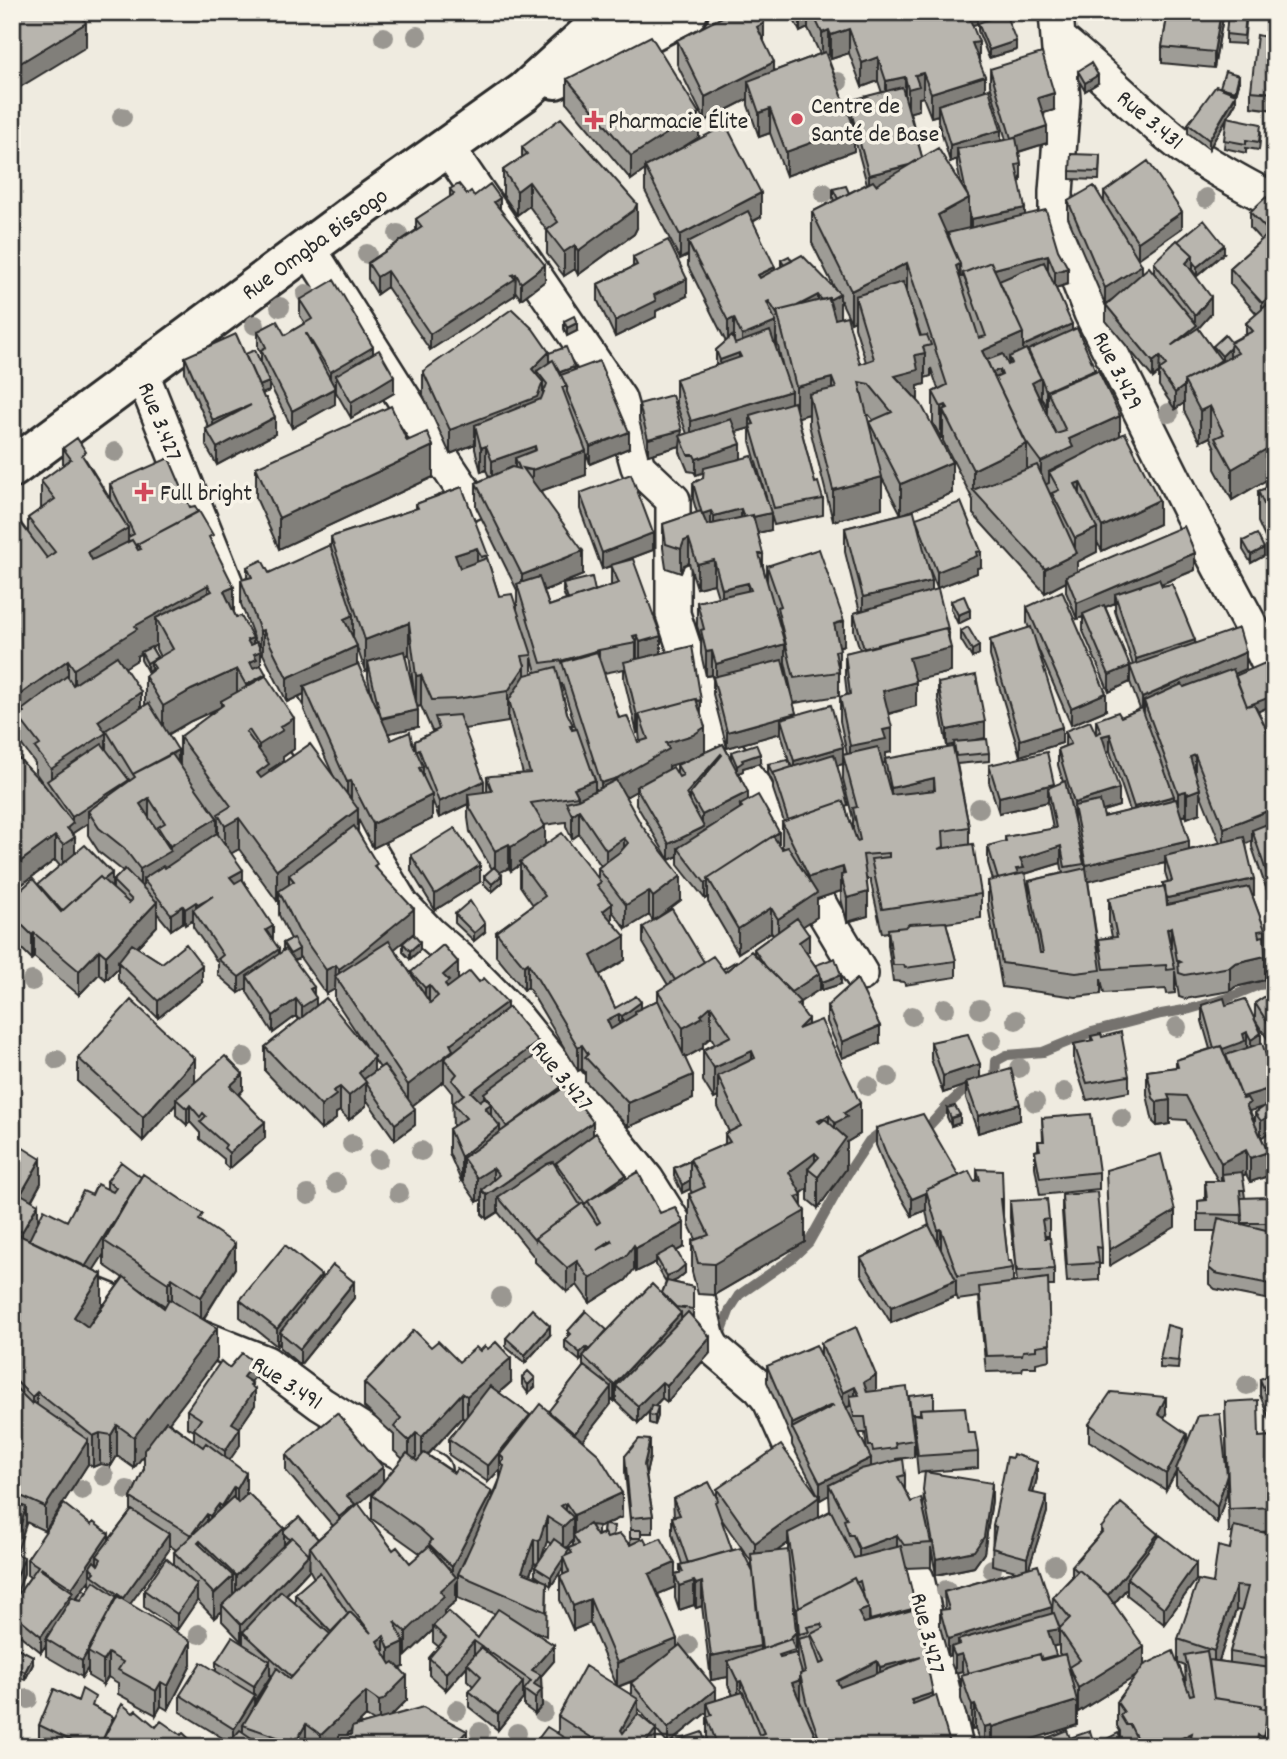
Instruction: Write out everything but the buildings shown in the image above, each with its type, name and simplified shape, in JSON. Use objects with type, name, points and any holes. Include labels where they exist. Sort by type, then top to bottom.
[{"type":"main road","name":"Rue Omgba Bissogo","points":[[12,468],[308,247],[524,92],[611,12]]},
{"type":"main road","points":[[524,92],[600,58],[688,12]]},
{"type":"street","name":"Rue 3.431","points":[[1057,25],[1186,148],[1234,180],[1275,201]]},
{"type":"street","name":"Rue 3.429","points":[[1057,25],[1063,99],[1056,219],[1063,241],[1091,313],[1275,677]]},
{"type":"street","points":[[447,147],[620,399],[638,467],[673,500],[673,614],[712,733],[755,788],[861,974]]},
{"type":"street","points":[[308,247],[472,503]]},
{"type":"street","name":"Rue 3.427","points":[[141,371],[248,639],[276,695],[402,905],[515,1016],[647,1180],[686,1242],[688,1275],[698,1299],[708,1339],[713,1348],[760,1388],[770,1401],[852,1572],[859,1577],[897,1565],[916,1579],[956,1747]]},
{"type":"street","name":"Rue 3.491","points":[[12,1259],[266,1363],[321,1404],[388,1446],[465,1485]]},
{"type":"waterway","points":[[918,1129],[928,1127],[961,1093],[995,1078],[996,1061],[1007,1055],[1043,1052],[1092,1032],[1190,1009],[1259,985],[1275,983]]},
{"type":"waterway","points":[[718,1341],[730,1309],[739,1295],[791,1259],[809,1242],[869,1141],[877,1135],[886,1134]]},
{"type":"place","name":"Centre de Santé de Base","points":[[797,119]]},
{"type":"place","name":"Pharmacie Élite","points":[[594,120]]},
{"type":"place","name":"Full bright","points":[[144,492]]}]
